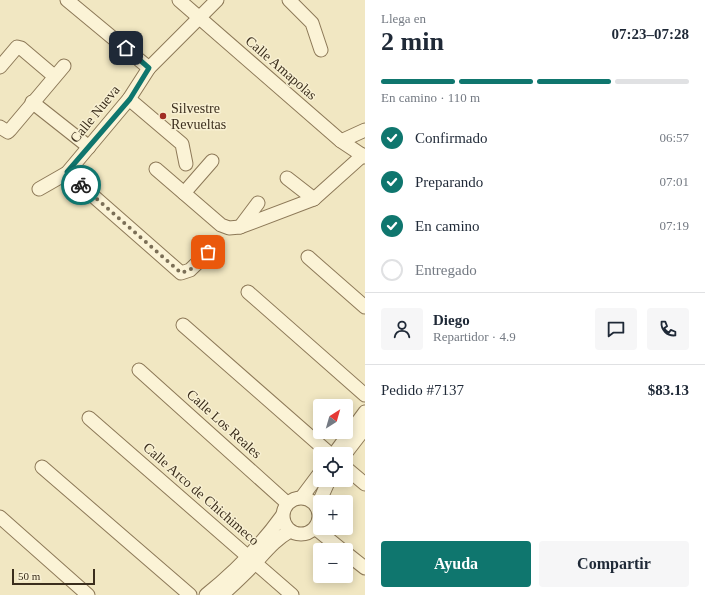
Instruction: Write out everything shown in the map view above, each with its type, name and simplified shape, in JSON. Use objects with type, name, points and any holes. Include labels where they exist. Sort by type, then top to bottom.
[{"type":"street","points":[[68,0],[149,68]]},
{"type":"street","name":"Calle Amapolas","points":[[179,0],[341,141],[364,156]]},
{"type":"street","name":"Calle Nueva","points":[[40,189],[67,172],[130,99],[149,68],[218,0]]},
{"type":"street","points":[[289,0],[312,23],[321,50]]},
{"type":"street","points":[[0,67],[17,47],[21,48],[54,76]]},
{"type":"street","points":[[4,129],[32,102],[64,66]]},
{"type":"street","points":[[130,99],[182,144],[186,164]]},
{"type":"street","points":[[32,102],[89,147]]},
{"type":"street","points":[[341,141],[365,130]]},
{"type":"street","points":[[156,169],[221,225],[235,227],[314,199],[364,156]]},
{"type":"street","points":[[184,193],[212,161]]},
{"type":"street","points":[[67,172],[181,273],[190,270],[217,244]]},
{"type":"street","points":[[287,178],[314,199]]},
{"type":"street","points":[[235,227],[258,203]]},
{"type":"street","points":[[308,257],[365,307]]},
{"type":"street","points":[[248,292],[365,395]]},
{"type":"street","points":[[183,324],[322,447]]},
{"type":"street","name":"Calle Los Reales","points":[[139,370],[287,503]]},
{"type":"street","points":[[339,447],[365,412]]},
{"type":"street","name":"Calle Arco de Chichimeco","points":[[89,418],[292,595]]},
{"type":"street","points":[[350,447],[365,428]]},
{"type":"street","points":[[42,467],[190,595]]},
{"type":"street","points":[[353,474],[365,484]]},
{"type":"street","points":[[302,498],[313,483]]},
{"type":"street","points":[[222,595],[252,560],[282,516],[284,507],[287,503],[294,499],[302,498],[311,500],[313,502]]},
{"type":"street","points":[[282,516],[286,527],[296,534],[303,534],[313,529]]},
{"type":"street","points":[[0,517],[88,595]]},
{"type":"street","points":[[206,595],[278,538],[290,531]]},
{"type":"street","points":[[324,535],[333,543]]},
{"type":"street","points":[[353,559],[365,568]]},
{"type":"way so far","points":[[81,185],[181,273],[190,270],[208,252]]},
{"type":"place","name":"Silvestre Revueltas","points":[[163,116]]},
{"type":"route","points":[[81,185],[67,172],[130,99],[149,68],[126,48]]}]
